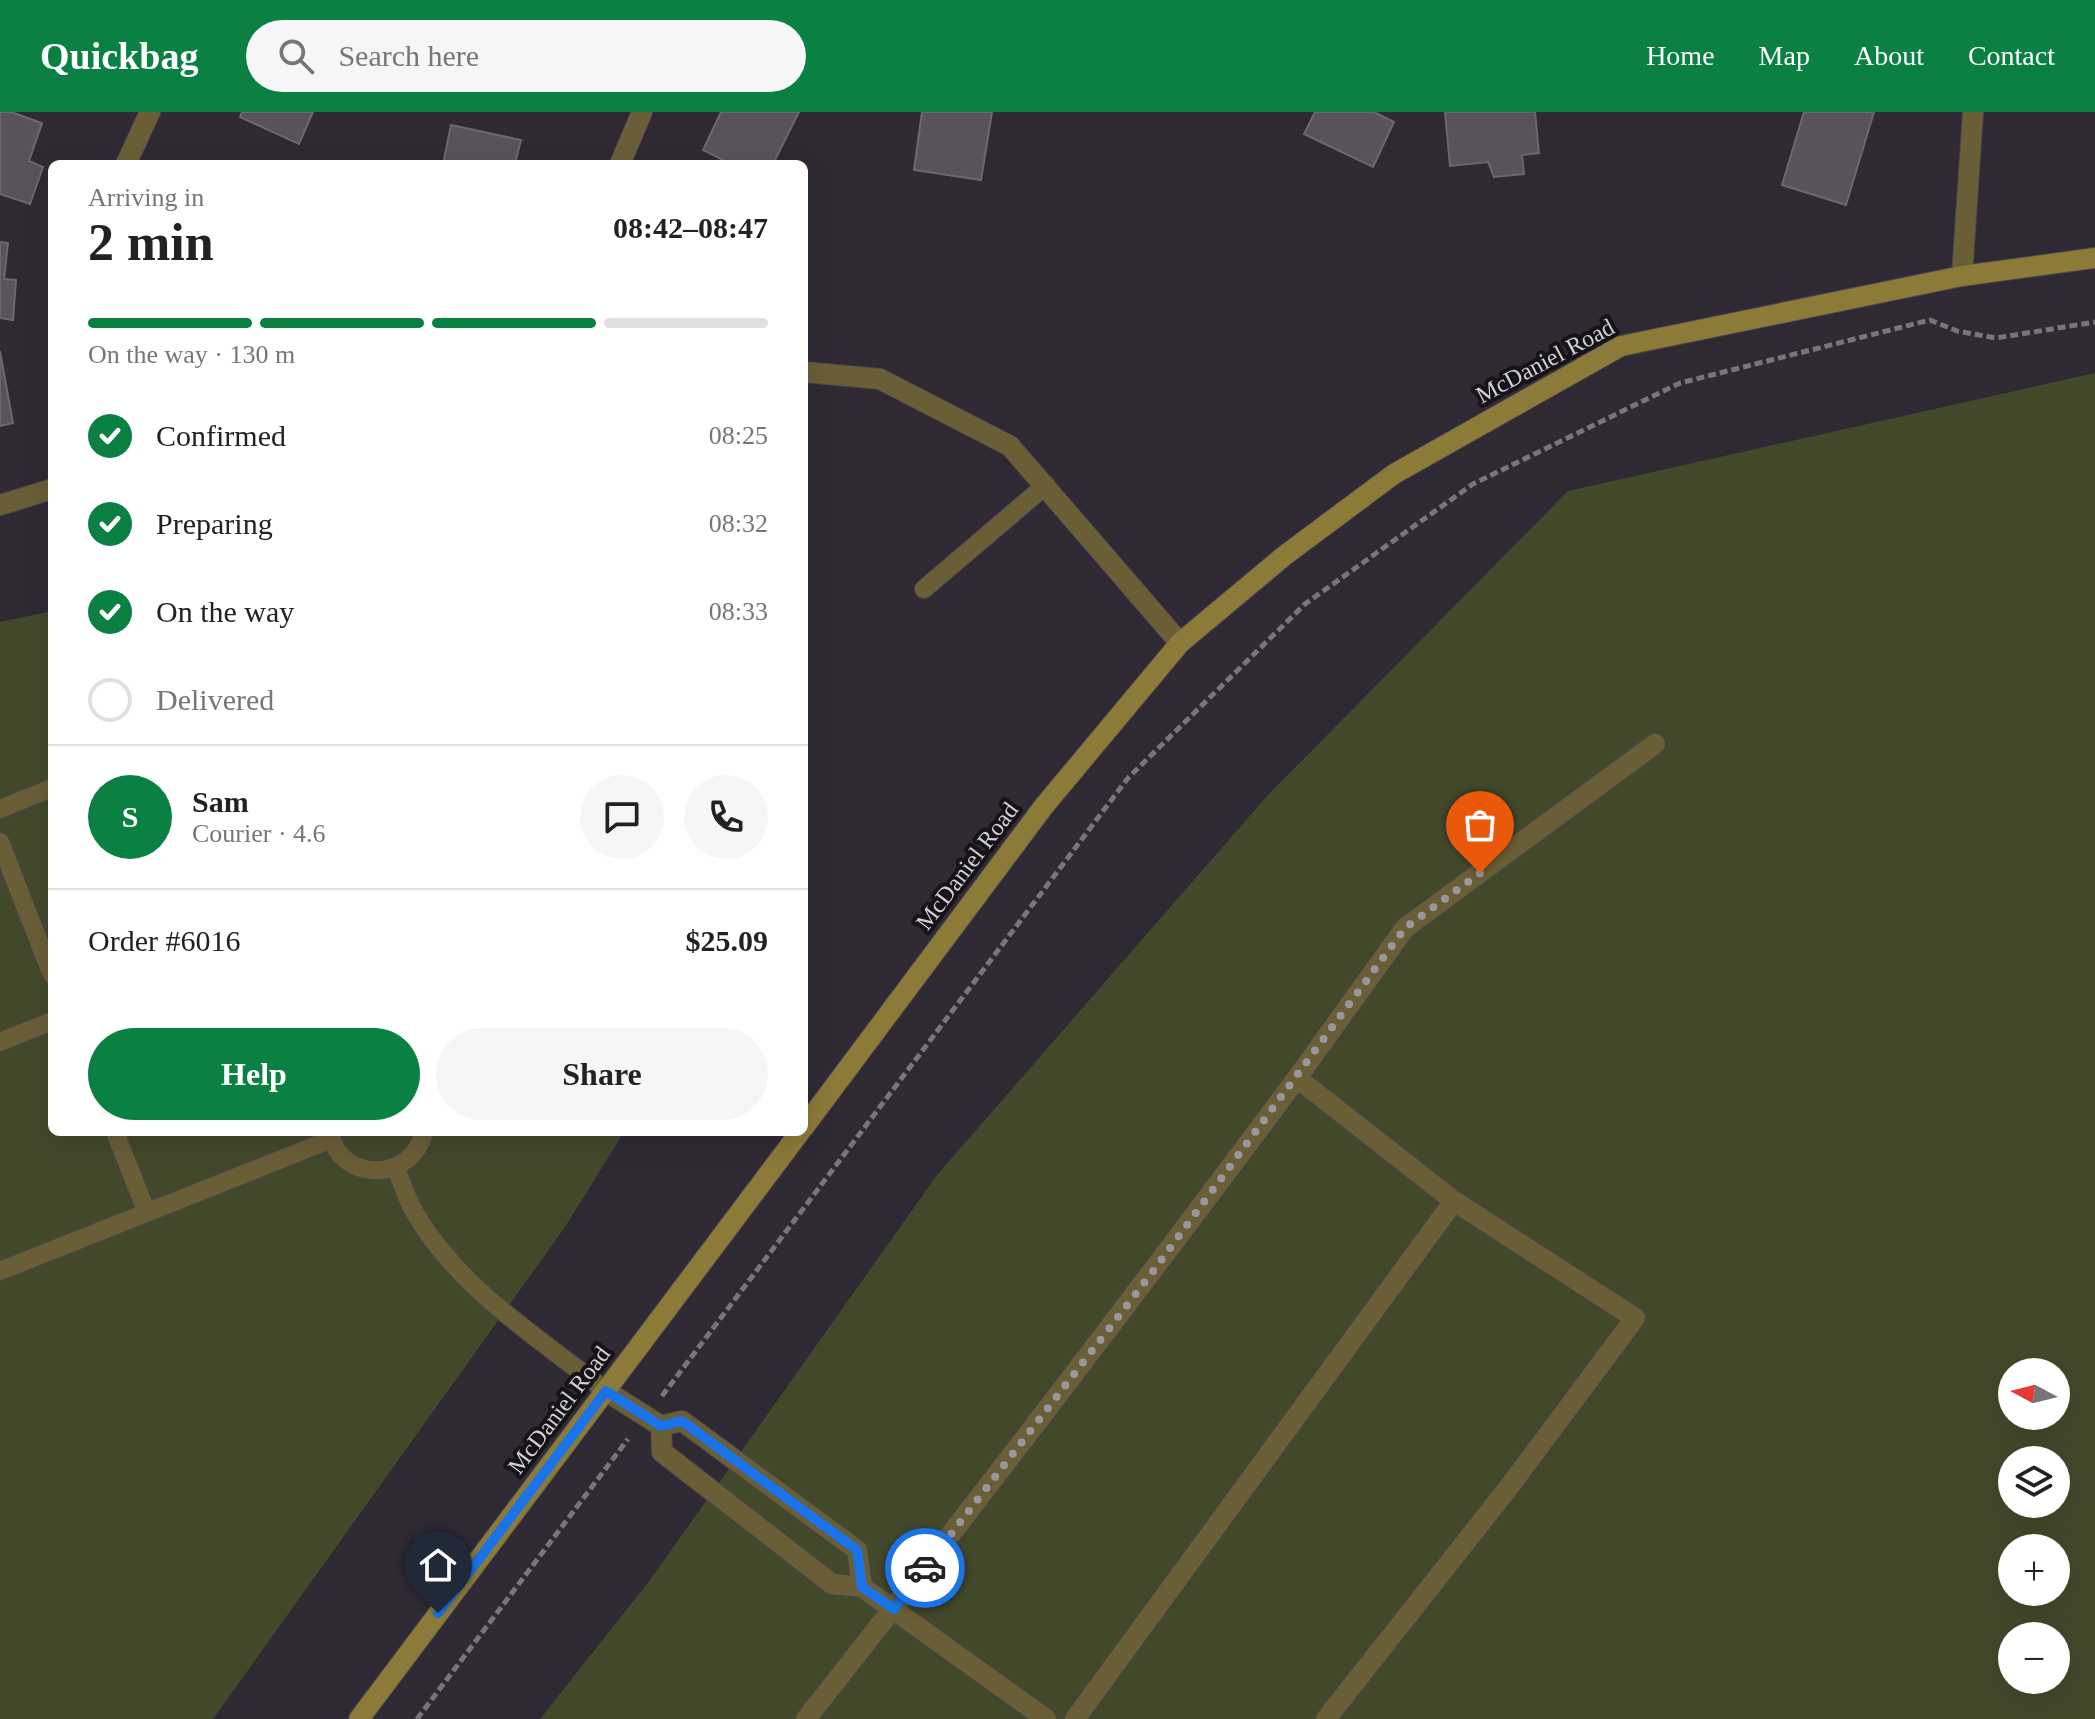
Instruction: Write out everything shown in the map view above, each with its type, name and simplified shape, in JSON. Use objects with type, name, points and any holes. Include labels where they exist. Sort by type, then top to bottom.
[{"type":"main road","name":"McDaniel Road","points":[[808,1122],[1044,806],[1180,643],[1284,556],[1394,474],[1621,346],[1962,276],[2095,258]]},
{"type":"main road","name":"McDaniel Road","points":[[359,1719],[797,1136]]},
{"type":"street","points":[[128,160],[150,112]]},
{"type":"street","points":[[622,160],[642,112]]},
{"type":"street","points":[[1962,276],[1973,112]]},
{"type":"street","points":[[808,372],[880,379],[1010,446],[1180,643]]},
{"type":"street","points":[[0,505],[48,490]]},
{"type":"street","points":[[806,1719],[1151,1274],[1405,928],[1655,744]]},
{"type":"street","points":[[1297,1078],[1454,1201],[1635,1318],[1509,1487],[1326,1719]]},
{"type":"street","points":[[1075,1719],[1454,1201]]},
{"type":"street","points":[[606,1391],[653,1421],[682,1421],[857,1550],[862,1587]]},
{"type":"street","points":[[653,1421],[662,1452],[832,1584],[862,1587],[1046,1719]]},
{"type":"lane","points":[[924,589],[1046,485]]},
{"type":"lane","points":[[0,809],[48,790]]},
{"type":"lane","points":[[0,842],[48,965]]},
{"type":"lane","points":[[0,1042],[48,1023]]},
{"type":"lane","points":[[117,1136],[147,1213]]},
{"type":"lane","points":[[0,1271],[331,1136],[340,1154],[368,1170],[396,1168],[414,1155],[422,1136]]},
{"type":"lane","points":[[396,1168],[413,1211],[469,1283],[606,1391]]},
{"type":"path","points":[[417,1719],[653,1421],[1128,778],[1305,604],[1473,484],[1680,383],[1930,320],[1957,331],[1996,338],[2095,322]]},
{"type":"green space","points":[[2095,373],[2095,1719],[540,1719],[650,1580],[937,1175],[1267,796],[1568,491]]},
{"type":"green space","points":[[48,612],[48,1136],[622,1136],[565,1227],[213,1719],[0,1719],[0,622]]},
{"type":"building","points":[[0,112],[11,112],[42,123],[29,161],[43,167],[30,204],[0,194]]},
{"type":"building","points":[[242,112],[313,112],[299,144],[240,117]]},
{"type":"building","points":[[721,112],[799,112],[775,160],[723,160],[703,150]]},
{"type":"building","points":[[922,112],[992,112],[981,180],[914,170]]},
{"type":"building","points":[[1315,112],[1374,112],[1394,122],[1373,167],[1304,134]]},
{"type":"building","points":[[1445,112],[1535,112],[1539,153],[1522,155],[1524,174],[1494,177],[1488,162],[1450,166]]},
{"type":"building","points":[[1804,112],[1874,112],[1846,205],[1782,185]]},
{"type":"building","points":[[451,125],[521,140],[516,160],[444,160]]},
{"type":"building","points":[[0,242],[8,243],[4,279],[16,280],[13,320],[0,318]]},
{"type":"building","points":[[0,351],[13,423],[0,426]]},
{"type":"way so far","points":[[925,1568],[1151,1274],[1405,928],[1480,873]]},
{"type":"route","points":[[438,1613],[606,1391],[661,1426],[682,1421],[857,1550],[862,1587],[894,1609],[925,1568]]}]
